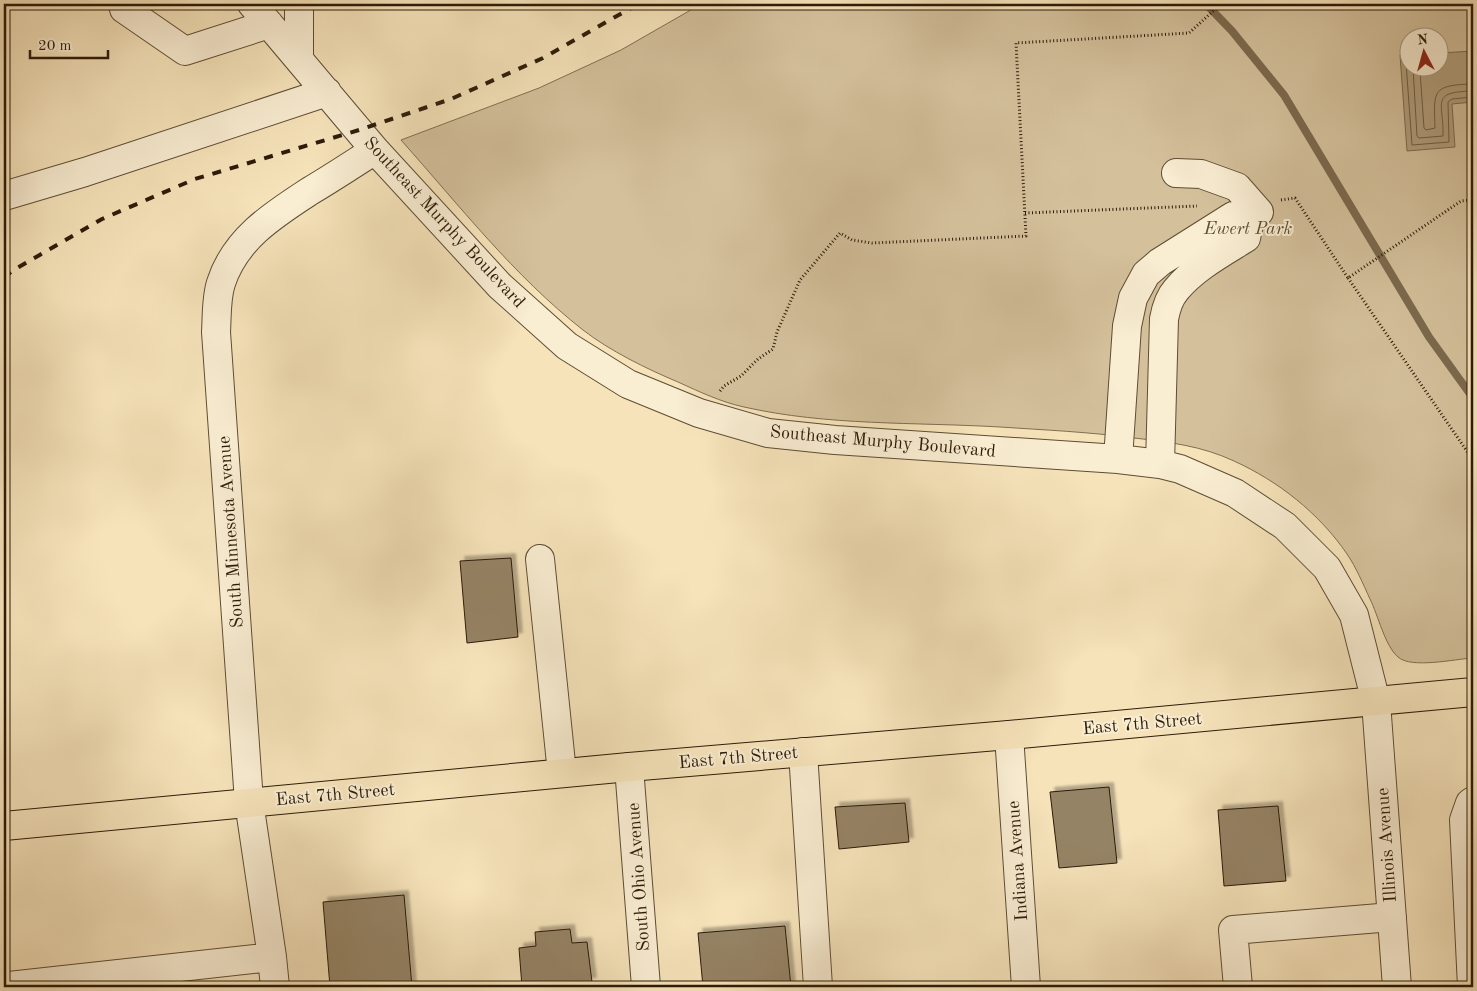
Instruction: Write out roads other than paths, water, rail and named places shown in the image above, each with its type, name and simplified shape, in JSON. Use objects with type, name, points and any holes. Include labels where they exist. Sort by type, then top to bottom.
[{"type":"main road","name":"East 7th Street","points":[[4,826],[629,766],[1009,735],[1473,692]]},
{"type":"street","points":[[123,4],[124,9],[186,51],[261,14]]},
{"type":"street","points":[[299,4],[299,59]]},
{"type":"street","name":"Southeast Murphy Boulevard","points":[[261,14],[375,150],[500,286],[566,346],[637,388],[699,413],[768,433],[835,440],[1118,459],[1160,464],[1180,470],[1235,493],[1285,526],[1327,568],[1354,615],[1376,702]]},
{"type":"street","points":[[4,196],[85,172],[327,92]]},
{"type":"street","name":"South Minnesota Avenue","points":[[274,987],[272,957],[249,802],[216,332],[220,285],[230,259],[256,229],[284,208],[375,150]]},
{"type":"street","points":[[1118,459],[1126,326],[1133,298],[1146,274],[1160,262],[1193,257],[1246,238],[1250,219],[1259,212],[1237,187],[1201,174],[1176,173]]},
{"type":"street","points":[[1160,464],[1164,319],[1168,304],[1193,257]]},
{"type":"street","points":[[540,559],[562,773]]},
{"type":"street","name":"Illinois Avenue","points":[[1376,702],[1397,987]]},
{"type":"street","name":"Indiana Avenue","points":[[1009,735],[1026,987]]},
{"type":"street","points":[[803,752],[818,987]]},
{"type":"street","name":"South Ohio Avenue","points":[[629,766],[646,987]]},
{"type":"street","points":[[1472,987],[1470,868],[1464,820],[1470,803],[1473,800]]},
{"type":"street","points":[[1238,987],[1233,930],[1392,917]]},
{"type":"street","points":[[9,986],[272,957]]},
{"type":"water","points":[[1473,51],[1473,102],[1452,104],[1455,147],[1407,151],[1402,78],[1450,78],[1450,52]]},
{"type":"waterway","points":[[1206,4],[1232,31],[1284,95],[1429,337],[1473,398]]},
{"type":"railway","points":[[4,278],[12,271],[102,219],[195,179],[359,130],[451,99],[543,58],[638,4]]},
{"type":"park label","name":"Ewert Park","points":[[1248,228]]}]
